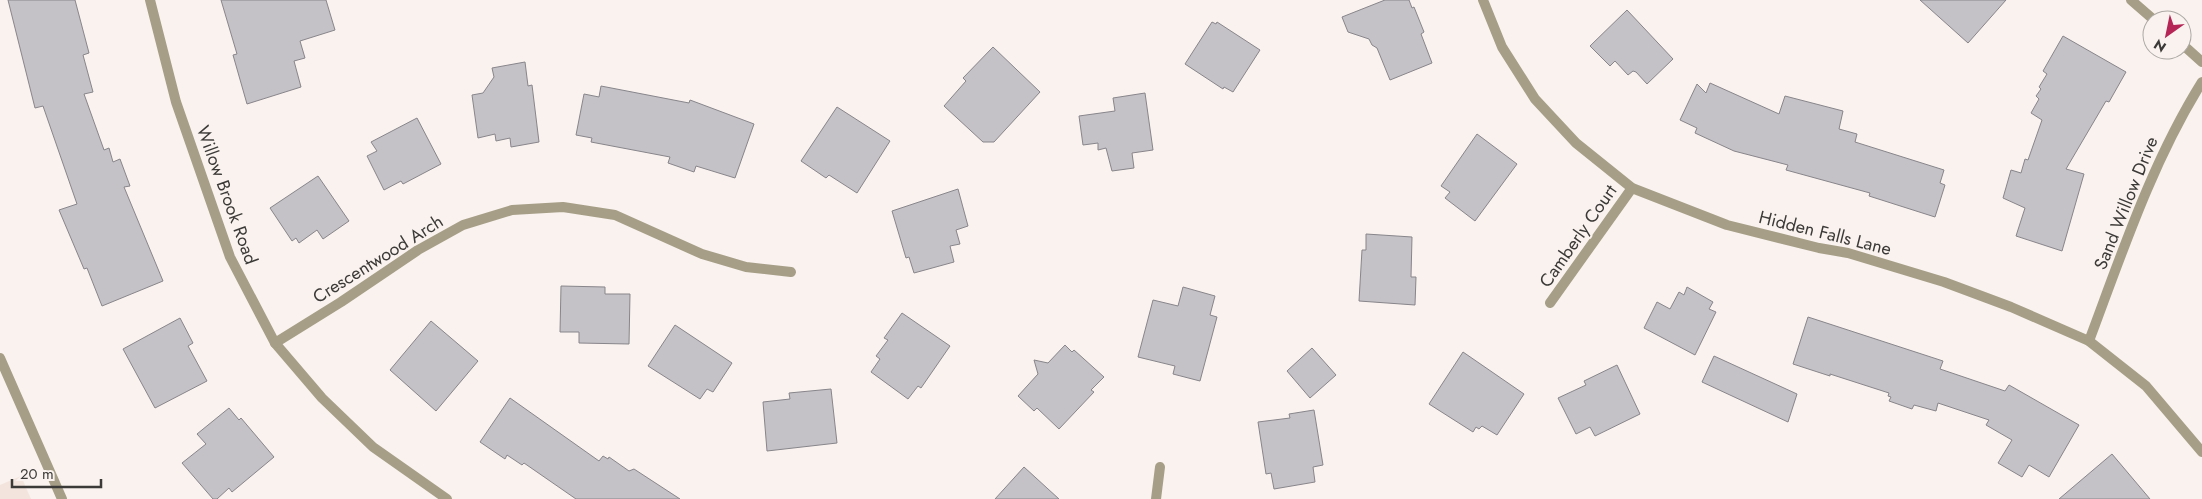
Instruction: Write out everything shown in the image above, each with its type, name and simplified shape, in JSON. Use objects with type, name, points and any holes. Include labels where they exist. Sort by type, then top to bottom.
[{"type":"street","name":"Willow Brook Road","points":[[150,0],[176,102],[230,257],[275,343],[322,398],[372,447],[448,499]]},
{"type":"street","name":"Hidden Falls Lane","points":[[1483,0],[1502,47],[1535,99],[1576,143],[1632,188],[1727,225],[1818,248],[1848,253],[1944,282],[2011,307],[2089,341],[2146,386],[2202,452]]},
{"type":"street","points":[[2131,0],[2142,10]]},
{"type":"street","points":[[2192,53],[2202,62]]},
{"type":"street","name":"Sand Willow Drive","points":[[2089,341],[2138,210],[2186,107],[2202,82]]},
{"type":"street","name":"Camberly Court","points":[[1550,303],[1632,188]]},
{"type":"street","name":"Crescentwood Arch","points":[[275,343],[341,302],[418,250],[463,225],[512,210],[563,206],[615,215],[702,254],[746,267],[791,272]]},
{"type":"street","points":[[0,358],[62,499]]},
{"type":"street","points":[[1156,499],[1160,467]]},
{"type":"shaded area","points":[[21,476],[31,499],[0,499],[0,485]]},
{"type":"building","points":[[8,0],[75,0],[89,53],[83,55],[93,92],[84,94],[104,150],[109,148],[113,162],[120,159],[130,186],[124,187],[163,281],[102,306],[87,268],[84,269],[59,210],[77,204],[43,106],[35,108]]},
{"type":"building","points":[[221,0],[326,0],[335,30],[300,41],[305,58],[294,61],[301,87],[247,104],[233,55],[237,54]]},
{"type":"building","points":[[1385,0],[1409,0],[1412,8],[1414,7],[1424,32],[1421,34],[1432,63],[1390,80],[1377,48],[1372,45],[1369,39],[1348,32],[1342,17]]},
{"type":"building","points":[[1920,0],[2006,0],[1968,43]]},
{"type":"building","points":[[1627,10],[1673,59],[1647,84],[1636,72],[1633,71],[1628,75],[1615,61],[1610,66],[1590,46]]},
{"type":"building","points":[[1212,22],[1216,24],[1217,22],[1260,50],[1233,92],[1224,87],[1223,89],[1185,64]]},
{"type":"building","points":[[2063,36],[2126,72],[2109,102],[2106,101],[2066,169],[2084,174],[2062,251],[2016,236],[2025,208],[2003,198],[2011,170],[2021,173],[2025,159],[2028,160],[2042,120],[2031,113],[2039,99],[2036,96],[2041,89],[2039,87],[2047,74],[2043,71]]},
{"type":"building","points":[[993,47],[1040,92],[994,142],[983,142],[944,106],[966,81],[963,78]]},
{"type":"building","points":[[525,62],[528,86],[532,85],[539,142],[511,147],[510,138],[496,141],[495,134],[478,138],[472,95],[483,93],[494,77],[492,68]]},
{"type":"building","points":[[1710,83],[1779,114],[1785,96],[1843,111],[1839,129],[1857,134],[1855,142],[1944,170],[1940,183],[1945,185],[1935,217],[1869,196],[1870,193],[1786,170],[1788,165],[1734,151],[1695,133],[1697,128],[1680,120],[1697,84],[1706,93]]},
{"type":"building","points":[[601,86],[689,103],[690,100],[754,124],[735,178],[696,166],[694,172],[668,163],[670,157],[591,142],[592,138],[576,135],[584,94],[599,97]]},
{"type":"building","points":[[1145,93],[1153,150],[1132,153],[1134,168],[1112,171],[1106,148],[1098,150],[1098,143],[1083,145],[1079,116],[1115,111],[1113,98]]},
{"type":"building","points":[[837,107],[890,141],[857,193],[829,175],[826,178],[801,161]]},
{"type":"building","points":[[417,118],[441,164],[403,184],[401,181],[384,190],[367,156],[377,151],[371,142]]},
{"type":"building","points":[[1477,134],[1517,164],[1475,221],[1445,198],[1450,192],[1441,186]]},
{"type":"building","points":[[318,176],[349,221],[323,239],[317,230],[299,243],[296,238],[292,241],[270,208]]},
{"type":"building","points":[[958,189],[968,226],[956,230],[960,244],[950,246],[954,262],[914,273],[909,257],[906,258],[892,211]]},
{"type":"building","points":[[1366,234],[1412,237],[1411,277],[1416,277],[1415,305],[1359,301],[1362,250],[1366,250]]},
{"type":"building","points":[[561,286],[605,287],[605,294],[630,294],[629,344],[579,343],[579,332],[560,332]]},
{"type":"building","points":[[1183,287],[1215,296],[1210,315],[1217,317],[1200,381],[1173,374],[1175,366],[1138,357],[1153,300],[1178,306]]},
{"type":"building","points":[[1687,287],[1713,302],[1709,309],[1716,312],[1695,355],[1644,328],[1657,302],[1670,309],[1679,292],[1684,295]]},
{"type":"building","points":[[902,313],[950,346],[921,388],[918,386],[908,399],[871,372],[880,359],[876,356],[888,340],[884,338]]},
{"type":"building","points":[[1808,317],[1943,361],[1940,369],[2005,391],[2009,385],[2079,425],[2049,477],[2029,465],[2022,477],[1998,463],[2012,440],[1986,425],[1989,420],[1938,403],[1936,411],[1914,405],[1912,409],[1889,401],[1891,397],[1888,396],[1889,393],[1793,364]]},
{"type":"building","points":[[180,318],[193,343],[188,346],[207,381],[155,408],[123,349]]},
{"type":"building","points":[[431,321],[478,361],[436,411],[390,370]]},
{"type":"building","points":[[675,325],[732,363],[713,392],[707,389],[700,399],[648,366]]},
{"type":"building","points":[[1065,345],[1072,352],[1074,350],[1104,377],[1091,390],[1094,392],[1059,429],[1037,408],[1034,411],[1018,396],[1038,374],[1034,360],[1048,363]]},
{"type":"building","points":[[1312,348],[1336,375],[1310,398],[1287,371]]},
{"type":"building","points":[[1463,352],[1524,394],[1497,435],[1482,426],[1479,429],[1476,427],[1473,432],[1429,404]]},
{"type":"building","points":[[1714,356],[1797,394],[1788,422],[1702,382]]},
{"type":"building","points":[[1617,365],[1640,414],[1595,436],[1590,427],[1576,434],[1558,398],[1586,385],[1584,381]]},
{"type":"building","points":[[831,389],[837,443],[767,451],[763,402],[790,399],[789,393]]},
{"type":"building","points":[[510,398],[599,461],[603,456],[608,459],[609,457],[629,471],[634,469],[680,499],[576,499],[524,463],[522,465],[507,455],[505,459],[480,442]]},
{"type":"building","points":[[229,408],[239,420],[241,418],[274,457],[232,492],[229,488],[217,499],[213,499],[182,463],[206,444],[197,434]]},
{"type":"building","points":[[1314,410],[1323,465],[1313,467],[1315,482],[1274,489],[1271,473],[1266,474],[1258,422],[1290,418],[1289,414]]},
{"type":"building","points":[[2112,454],[2150,499],[2059,499]]},
{"type":"building","points":[[1024,467],[1059,499],[995,499]]}]
